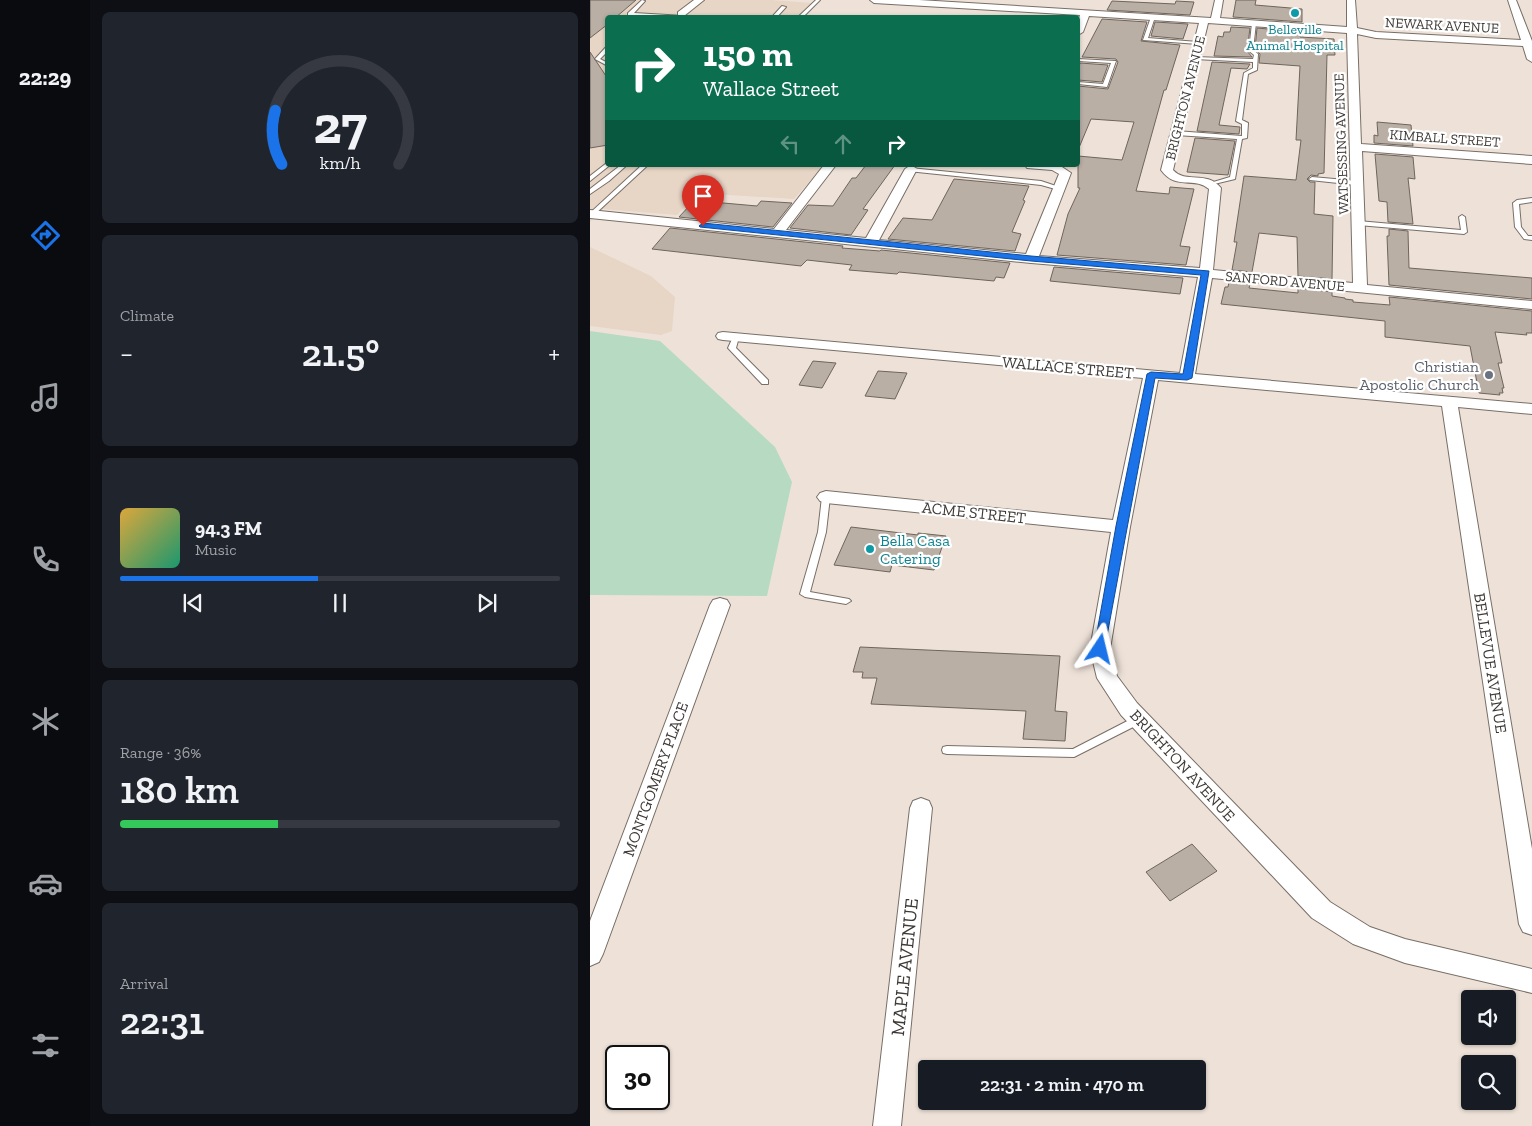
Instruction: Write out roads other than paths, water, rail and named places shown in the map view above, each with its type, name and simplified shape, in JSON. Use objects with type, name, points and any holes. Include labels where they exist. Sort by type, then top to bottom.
[{"type":"street","points":[[679,15],[700,0]]},
{"type":"street","name":"NEWARK AVENUE","points":[[874,0],[956,2],[970,6],[1351,30],[1376,35],[1529,41]]},
{"type":"street","points":[[1068,12],[1075,0]]},
{"type":"street","points":[[1209,20],[1219,0]]},
{"type":"street","name":"WATSESSING AVENUE","points":[[1351,0],[1360,288]]},
{"type":"street","points":[[1512,0],[1529,41],[1532,59]]},
{"type":"street","points":[[964,15],[970,6]]},
{"type":"street","points":[[1080,27],[1086,13]]},
{"type":"street","name":"BRIGHTON AVENUE","points":[[1209,20],[1198,43],[1167,170],[1175,178],[1212,184]]},
{"type":"street","name":"KIMBALL STREET","points":[[1356,147],[1532,160]]},
{"type":"street","points":[[777,233],[828,167]]},
{"type":"street","points":[[1031,259],[1065,173],[1062,170],[1043,167]]},
{"type":"street","points":[[871,242],[911,170]]},
{"type":"street","points":[[1187,378],[1206,273],[1215,188],[1212,184]]},
{"type":"street","name":"SANFORD AVENUE","points":[[591,214],[1031,259],[1206,273],[1532,305]]},
{"type":"street","name":"WALLACE STREET","points":[[730,336],[1532,409]]},
{"type":"street","name":"BRIGHTON AVENUE","points":[[1151,374],[1121,526],[1100,649],[1107,678],[1139,719],[1321,910],[1362,936],[1405,951],[1532,981]]},
{"type":"street","name":"BELLEVUE AVENUE","points":[[1449,401],[1532,924]]},
{"type":"street","name":"ACME STREET","points":[[826,497],[1121,526]]},
{"type":"street","name":"MONTGOMERY PLACE","points":[[590,954],[720,605]]},
{"type":"street","name":"MAPLE AVENUE","points":[[888,1126],[921,808]]},
{"type":"lane","points":[[803,15],[818,0]]},
{"type":"lane","points":[[643,1],[630,14],[679,15]]},
{"type":"lane","points":[[776,15],[784,7]]},
{"type":"lane","points":[[1153,17],[1145,40],[1198,43]]},
{"type":"lane","points":[[1176,133],[1244,138],[1245,123],[1239,121],[1246,73],[1255,69],[1256,54],[1251,51],[1254,23]]},
{"type":"lane","points":[[605,51],[597,59],[605,63]]},
{"type":"lane","points":[[1194,58],[1256,61]]},
{"type":"lane","points":[[1080,60],[1114,62],[1105,86],[1080,84]]},
{"type":"lane","points":[[1212,184],[1233,178],[1240,137]]},
{"type":"lane","points":[[598,186],[590,179],[605,166]]},
{"type":"lane","points":[[590,192],[622,167]]},
{"type":"lane","points":[[591,214],[644,167]]},
{"type":"lane","points":[[911,170],[1041,183],[1059,188]]},
{"type":"lane","points":[[1312,179],[1356,183]]},
{"type":"lane","points":[[1532,200],[1516,203],[1518,227],[1526,238],[1532,238]]},
{"type":"lane","points":[[1358,223],[1464,232],[1462,217]]},
{"type":"lane","points":[[730,336],[732,348],[765,382]]},
{"type":"lane","points":[[826,497],[822,532],[804,594],[846,601]]},
{"type":"lane","points":[[947,750],[1074,752],[1139,719]]},
{"type":"place","name":"Belleville Animal Hospital","points":[[1295,13]]},
{"type":"place","name":"Christian Apostolic Church","points":[[1489,375]]},
{"type":"place","name":"Bella Casa Catering","points":[[870,549]]}]
